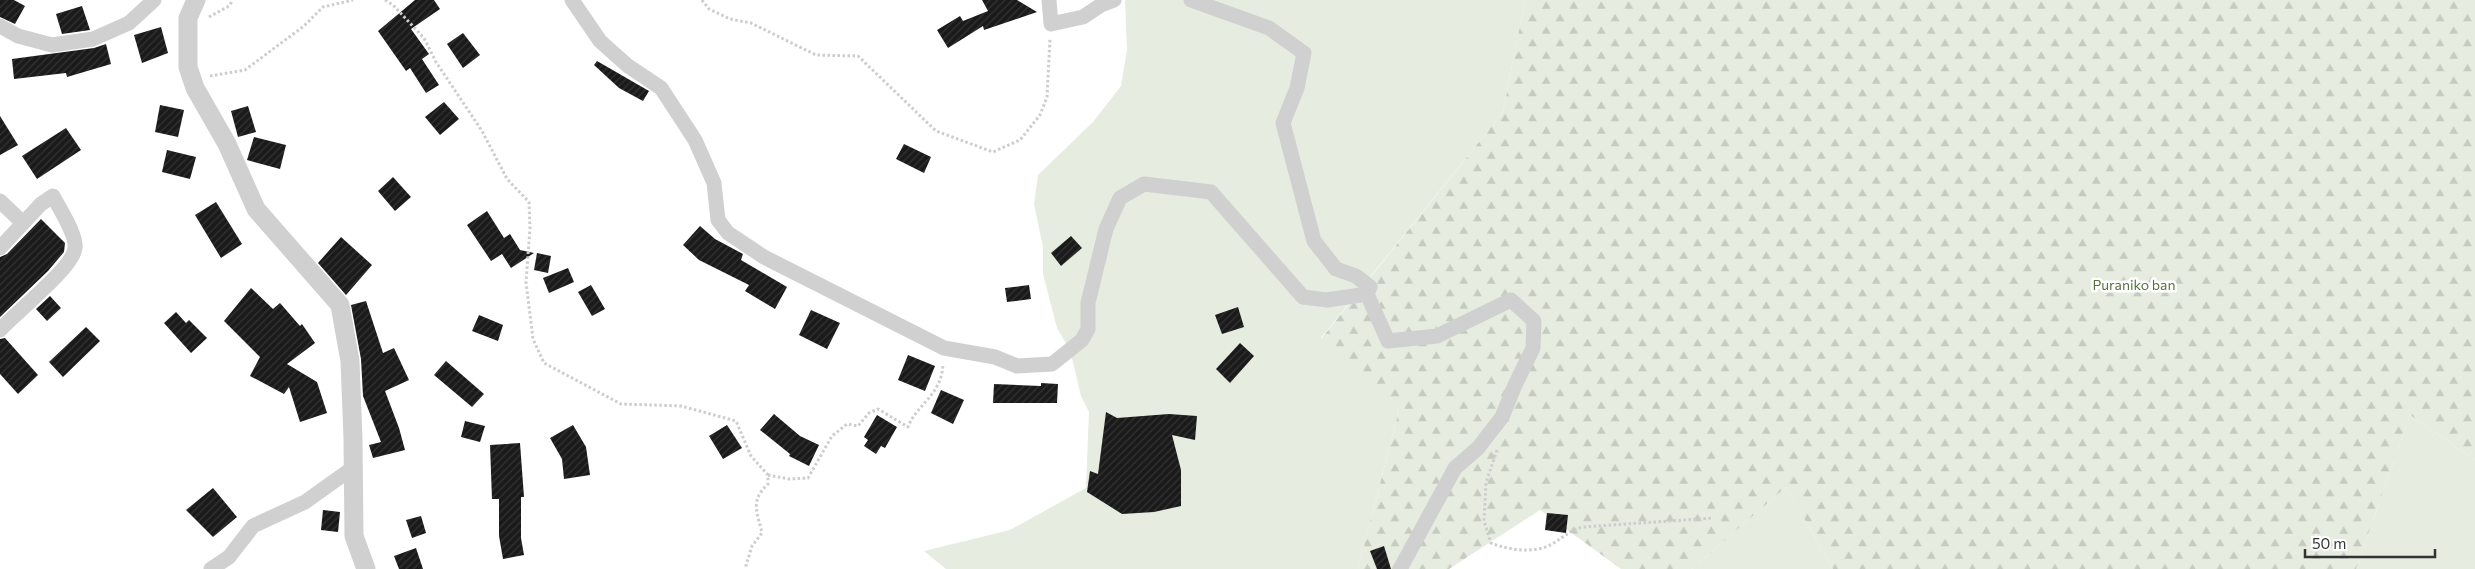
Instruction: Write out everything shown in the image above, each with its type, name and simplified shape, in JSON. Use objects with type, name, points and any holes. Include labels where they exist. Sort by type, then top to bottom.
[{"type":"street","points":[[0,26],[18,36],[52,45],[93,39],[129,23],[154,0]]},
{"type":"street","points":[[196,0],[188,18],[188,67],[195,88],[228,144],[256,209],[340,305],[350,361],[354,467],[354,536],[366,569]]},
{"type":"street","points":[[572,0],[600,41],[628,66],[661,88],[695,140],[714,183],[718,220],[728,233],[764,257],[944,348],[995,358],[1016,366],[1052,364],[1070,350],[1082,340],[1088,329],[1088,303],[1106,229],[1120,198],[1144,184],[1211,192],[1303,297],[1327,300],[1367,294]]},
{"type":"street","points":[[1049,0],[1052,24],[1083,17],[1101,5],[1114,0]]},
{"type":"street","points":[[1191,0],[1269,28],[1304,53],[1297,88],[1283,123],[1314,241],[1336,269],[1356,276],[1370,287],[1367,294],[1388,341],[1437,336],[1511,300],[1534,321],[1533,348],[1502,417],[1478,448],[1454,468],[1400,569]]},
{"type":"street","points":[[0,248],[41,204],[53,196],[75,239],[76,249],[72,258],[59,273],[0,330]]},
{"type":"street","points":[[0,201],[24,223]]},
{"type":"street","points":[[211,569],[229,557],[253,526],[305,502],[354,467]]},
{"type":"path","points":[[188,18],[206,18],[229,6],[233,0]]},
{"type":"path","points":[[206,77],[245,70],[304,26],[323,7],[352,0]]},
{"type":"path","points":[[385,0],[393,4],[424,38],[436,62],[482,130],[507,179],[529,202],[530,228],[526,282],[532,339],[544,363],[621,404],[681,406],[736,421],[751,456],[768,475],[789,479],[808,478],[832,436],[847,424],[858,426],[870,413],[878,409],[908,427],[932,395],[943,374],[944,348]]},
{"type":"path","points":[[702,0],[709,9],[730,19],[751,23],[816,55],[858,56],[936,131],[993,152],[1020,140],[1040,115],[1046,97],[1052,24]]},
{"type":"path","points":[[1502,417],[1497,452],[1486,483],[1484,521],[1491,543],[1508,550],[1539,548],[1551,545],[1571,530],[1583,527],[1714,518]]},
{"type":"path","points":[[745,569],[752,546],[762,532],[755,504],[760,492],[768,484],[768,475]]},
{"type":"green space","points":[[1125,0],[1525,0],[1503,112],[1321,338],[1399,410],[1358,569],[946,569],[924,551],[1010,530],[1086,488],[1089,412],[1081,396],[1070,350],[1057,328],[1043,274],[1043,247],[1034,204],[1038,175],[1093,122],[1121,86],[1127,50]]},
{"type":"green space","name":"Puraniko ban","points":[[1525,0],[2475,0],[2475,460],[2410,415],[2356,569],[1833,569],[1786,487],[1692,569],[1621,569],[1540,510],[1449,569],[1358,569],[1399,410],[1321,339],[1503,112]]},
{"type":"green space","points":[[2410,415],[2475,460],[2475,569],[2356,569]]},
{"type":"green space","points":[[1786,487],[1833,569],[1692,569]]},
{"type":"building","points":[[0,0],[14,0],[25,6],[15,24],[0,17]]},
{"type":"building","points":[[415,0],[434,0],[440,9],[411,29],[429,54],[422,59],[439,85],[426,93],[410,68],[406,71],[378,31]]},
{"type":"building","points":[[982,0],[1017,0],[1037,12],[984,30],[983,26],[948,48],[937,30],[960,16],[963,21],[988,11]]},
{"type":"building","points":[[82,6],[90,30],[62,34],[56,14]]},
{"type":"building","points":[[161,27],[168,53],[142,63],[134,35]]},
{"type":"building","points":[[463,33],[480,55],[463,68],[447,44]]},
{"type":"building","points":[[106,44],[111,64],[67,77],[66,73],[14,79],[12,59],[94,48]]},
{"type":"building","points":[[597,61],[649,91],[643,101],[619,88],[594,65]]},
{"type":"building","points":[[444,102],[459,119],[440,135],[425,117]]},
{"type":"building","points":[[160,105],[184,110],[178,137],[155,132]]},
{"type":"building","points":[[248,106],[256,132],[238,137],[231,111]]},
{"type":"building","points":[[0,116],[18,145],[0,155]]},
{"type":"building","points":[[66,128],[81,150],[37,179],[22,156]]},
{"type":"building","points":[[254,137],[286,145],[280,169],[247,160]]},
{"type":"building","points":[[904,144],[931,157],[924,173],[896,159]]},
{"type":"building","points":[[167,150],[196,157],[190,179],[162,172]]},
{"type":"building","points":[[393,177],[411,197],[395,211],[378,191]]},
{"type":"building","points":[[216,202],[242,244],[221,258],[195,215]]},
{"type":"building","points":[[487,211],[504,238],[510,234],[520,250],[534,253],[511,268],[502,254],[491,261],[467,225]]},
{"type":"building","points":[[41,219],[65,243],[64,252],[48,271],[0,317],[0,257],[7,254]]},
{"type":"building","points":[[700,226],[715,239],[743,254],[741,260],[787,287],[775,309],[745,291],[749,285],[699,260],[683,245]]},
{"type":"building","points":[[1071,236],[1082,248],[1061,266],[1051,253]]},
{"type":"building","points":[[341,237],[372,265],[346,295],[318,263]]},
{"type":"building","points":[[537,253],[551,256],[548,273],[534,270]]},
{"type":"building","points":[[568,268],[574,282],[549,293],[543,278]]},
{"type":"building","points":[[591,285],[605,309],[592,316],[578,292]]},
{"type":"building","points":[[1029,285],[1031,299],[1007,302],[1005,288]]},
{"type":"building","points":[[251,288],[273,309],[280,303],[300,326],[302,324],[315,343],[287,364],[317,382],[327,413],[300,422],[289,387],[284,394],[250,376],[260,357],[224,321]]},
{"type":"building","points":[[50,296],[61,308],[47,321],[36,309]]},
{"type":"building","points":[[366,301],[383,353],[394,348],[409,380],[385,391],[405,450],[373,458],[369,445],[381,442],[363,396],[361,359],[351,305]]},
{"type":"building","points":[[1238,307],[1244,327],[1222,334],[1215,315]]},
{"type":"building","points":[[811,310],[840,323],[827,349],[799,335]]},
{"type":"building","points":[[176,312],[186,323],[189,320],[207,338],[191,353],[164,323]]},
{"type":"building","points":[[479,315],[503,325],[498,341],[472,331]]},
{"type":"building","points":[[86,327],[100,341],[63,377],[49,362]]},
{"type":"building","points":[[5,338],[38,375],[18,394],[0,374],[0,339]]},
{"type":"building","points":[[1240,343],[1254,356],[1230,383],[1216,369]]},
{"type":"building","points":[[908,355],[935,366],[925,391],[898,380]]},
{"type":"building","points":[[446,361],[484,394],[472,407],[434,375]]},
{"type":"building","points":[[1041,383],[1058,384],[1057,403],[993,403],[994,384],[1041,386]]},
{"type":"building","points":[[941,390],[964,400],[953,424],[931,413]]},
{"type":"building","points":[[1106,412],[1117,418],[1169,414],[1197,416],[1195,440],[1172,435],[1181,470],[1181,506],[1154,512],[1122,514],[1087,492],[1090,471],[1098,474]]},
{"type":"building","points":[[774,414],[800,436],[819,445],[809,466],[789,456],[790,454],[760,430]]},
{"type":"building","points":[[877,415],[897,427],[885,448],[881,446],[876,454],[864,446],[868,440],[864,437]]},
{"type":"building","points":[[465,421],[485,426],[480,442],[461,437]]},
{"type":"building","points":[[573,425],[586,447],[590,475],[564,479],[562,459],[550,438]]},
{"type":"building","points":[[727,425],[742,448],[723,459],[709,436]]},
{"type":"building","points":[[520,443],[524,497],[521,497],[521,538],[524,555],[503,559],[499,536],[499,499],[492,499],[490,445]]},
{"type":"building","points":[[213,488],[237,517],[213,537],[186,510]]},
{"type":"building","points":[[323,510],[340,512],[338,532],[321,530]]},
{"type":"building","points":[[1547,513],[1568,515],[1566,533],[1545,530]]},
{"type":"building","points":[[421,516],[426,533],[412,538],[406,520]]},
{"type":"building","points":[[1384,546],[1391,569],[1377,569],[1370,551]]},
{"type":"building","points":[[416,548],[423,569],[399,569],[394,556]]}]
